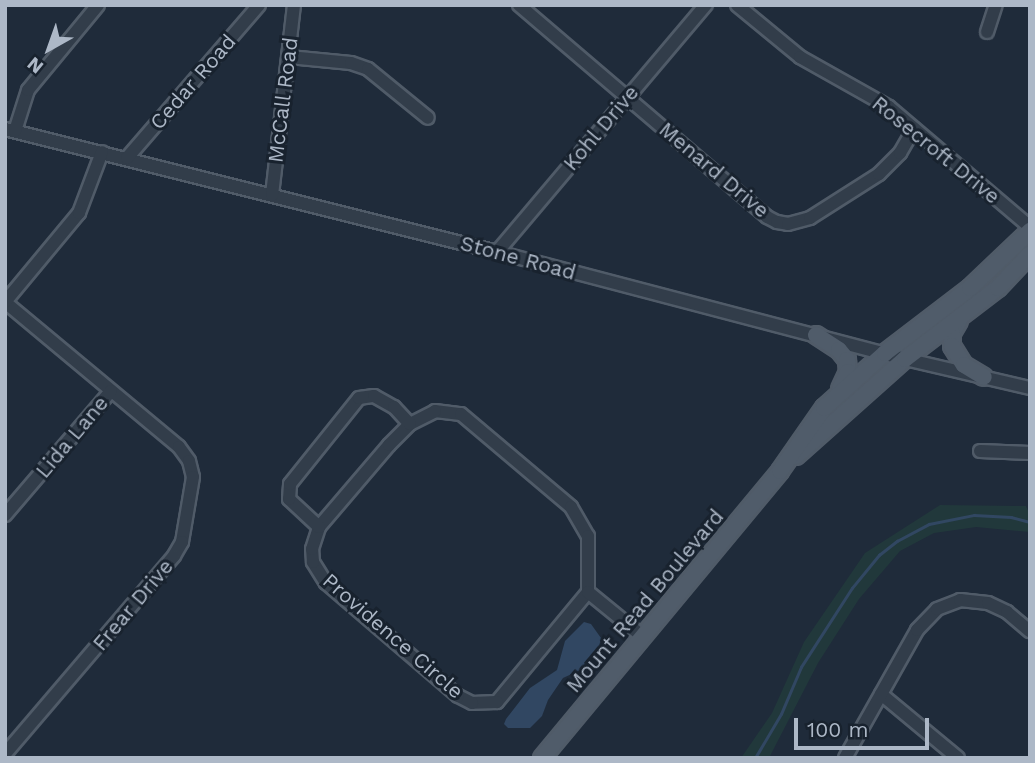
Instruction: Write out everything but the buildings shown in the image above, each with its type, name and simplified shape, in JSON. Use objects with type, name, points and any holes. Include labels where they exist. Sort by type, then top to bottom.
[{"type":"main road","name":"Mount Read Boulevard","points":[[780,471],[797,443],[832,400],[885,353],[970,288],[1030,229]]},
{"type":"main road","name":"Mount Read Boulevard","points":[[542,758],[780,471],[905,359],[998,288],[1030,254]]},
{"type":"main road","points":[[965,313],[952,333],[952,346],[964,365],[984,377]]},
{"type":"main road","points":[[816,335],[831,344],[847,360],[848,372],[832,400]]},
{"type":"street","points":[[10,130],[32,84],[98,5]]},
{"type":"street","name":"Cedar Road","points":[[127,158],[258,5]]},
{"type":"street","name":"McCall Road","points":[[272,195],[294,5]]},
{"type":"street","name":"Menard Drive","points":[[519,5],[767,217],[788,224],[810,218],[879,174],[900,153],[914,129]]},
{"type":"street","name":"Kohl Drive","points":[[496,252],[706,5]]},
{"type":"street","name":"Rosecroft Drive","points":[[737,5],[800,57],[889,107],[1030,229]]},
{"type":"street","points":[[987,32],[996,5]]},
{"type":"street","points":[[289,57],[351,63],[368,69],[428,118]]},
{"type":"street","name":"Stone Road","points":[[10,130],[496,252],[905,359],[1030,388]]},
{"type":"street","points":[[5,302],[79,213],[102,152]]},
{"type":"street","name":"Frear Drive","points":[[5,302],[179,447],[189,461],[193,485],[182,542],[174,556],[5,754]]},
{"type":"street","name":"Lida Lane","points":[[5,515],[111,391]]},
{"type":"street","points":[[410,424],[394,407],[374,396],[359,398],[296,475],[288,492],[296,508],[319,527],[410,424],[435,411],[461,414],[571,507],[588,536],[588,592],[642,635]]},
{"type":"street","points":[[980,451],[1030,453]]},
{"type":"street","name":"Providence Circle","points":[[319,527],[312,549],[313,562],[326,583],[448,688],[472,703],[497,702],[508,693],[588,592]]},
{"type":"street","points":[[845,758],[923,621],[943,605],[960,600],[988,603],[1007,612],[1030,631]]},
{"type":"street","points":[[881,694],[958,758]]},
{"type":"green space","points":[[940,505],[1026,506],[1030,515],[1030,532],[976,527],[934,533],[900,551],[859,599],[818,663],[769,758],[741,758],[772,713],[804,642],[865,553]]},
{"type":"water","points":[[584,622],[591,624],[601,638],[596,659],[589,666],[563,678],[548,700],[542,716],[530,728],[508,728],[504,724],[506,719],[530,688],[557,670],[565,641]]},
{"type":"waterway","points":[[755,758],[781,714],[801,667],[852,588],[879,555],[897,541],[929,524],[974,515],[1011,517],[1030,522]]}]
